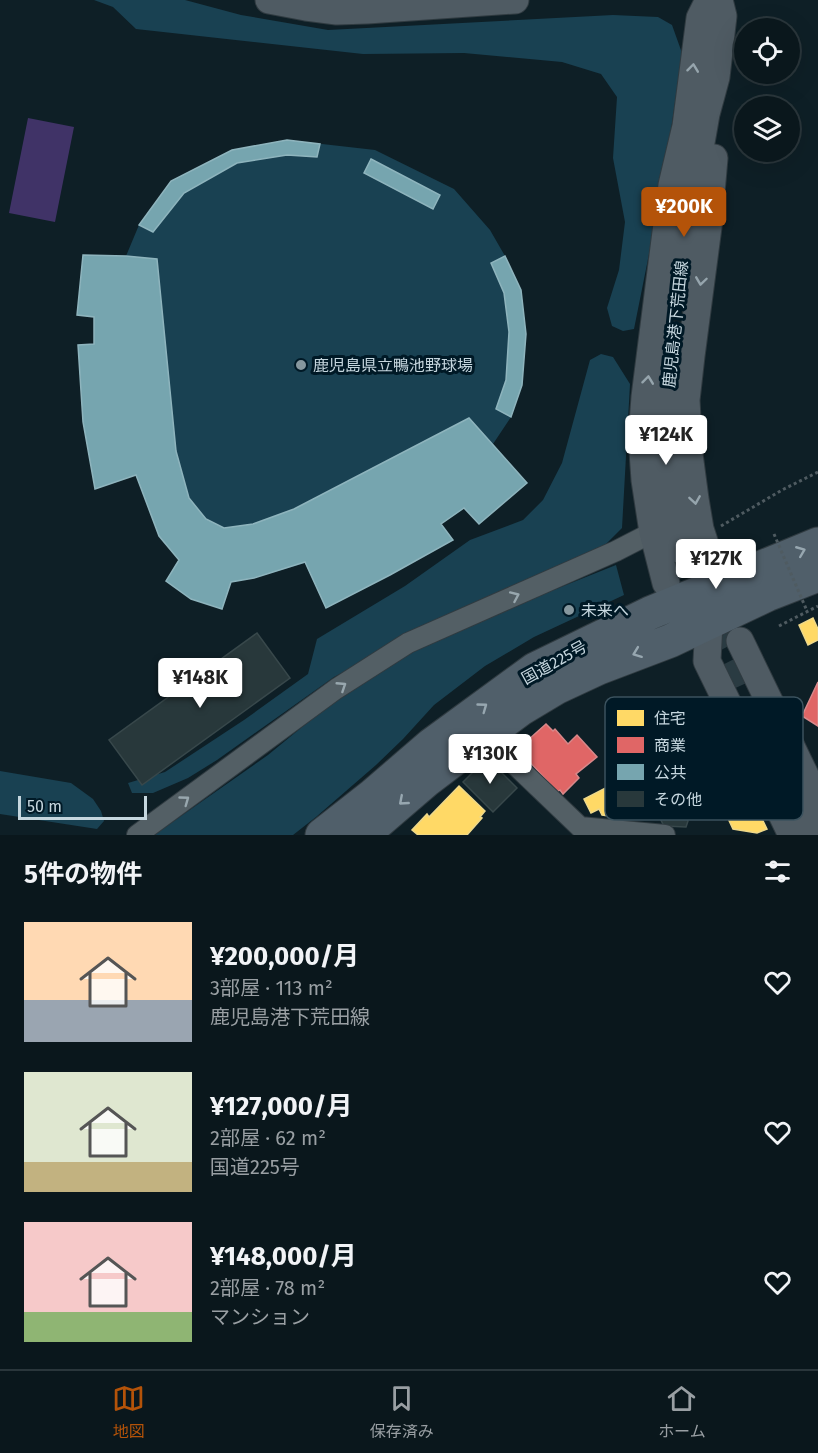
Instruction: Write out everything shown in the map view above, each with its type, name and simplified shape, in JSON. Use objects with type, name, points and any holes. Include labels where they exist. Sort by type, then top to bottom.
[{"type":"highway","name":"国道225号","points":[[363,835],[427,780],[521,710],[556,688],[598,668],[705,601],[818,544]]},
{"type":"highway","name":"国道225号","points":[[322,835],[431,745],[535,669],[650,613],[705,601],[767,595],[818,575]]},
{"type":"main road","points":[[269,0],[306,7],[338,5],[388,9],[515,0]]},
{"type":"main road","name":"鹿児島港下荒田線","points":[[666,583],[653,532],[645,480],[642,437],[672,185],[686,126],[700,18],[709,0]]},
{"type":"main road","name":"鹿児島港下荒田線","points":[[679,549],[666,473],[668,367],[684,240],[706,114],[716,77],[723,16],[719,0]]},
{"type":"main road","name":"鹿児島港下荒田線","points":[[705,601],[700,529],[689,454],[686,400],[708,227],[718,117],[716,77]]},
{"type":"main road","name":"鹿児島港下荒田線","points":[[684,240],[686,126]]},
{"type":"main road","points":[[650,613],[666,583],[705,601],[740,641],[764,697]]},
{"type":"main road","points":[[740,641],[767,595]]},
{"type":"main road","points":[[705,601],[707,661],[725,697]]},
{"type":"main road","points":[[705,601],[707,661]]},
{"type":"main road","points":[[808,800],[816,835]]},
{"type":"main road","points":[[785,820],[792,835]]},
{"type":"street","points":[[137,835],[336,689],[408,643],[653,532]]},
{"type":"street","points":[[485,736],[580,827],[665,835]]},
{"type":"path","points":[[720,527],[818,471]]},
{"type":"path","points":[[774,534],[807,611]]},
{"type":"path","points":[[779,626],[818,606]]},
{"type":"shaded area","points":[[94,0],[185,0],[241,15],[328,30],[613,15],[658,17],[672,25],[682,53],[668,151],[634,329],[623,331],[612,326],[607,308],[619,270],[625,222],[613,158],[617,97],[601,74],[562,62],[464,53],[363,54],[136,29],[113,7]]},
{"type":"shaded area","points":[[28,118],[74,127],[55,222],[9,213]]},
{"type":"shaded area","name":"鹿児島県立鴨池野球場","points":[[287,140],[375,150],[454,189],[490,230],[521,290],[526,334],[522,385],[511,417],[493,444],[527,483],[479,524],[464,508],[441,524],[453,540],[326,608],[305,563],[254,578],[231,582],[222,609],[191,599],[166,581],[179,559],[159,536],[136,475],[95,489],[83,422],[78,345],[94,344],[94,317],[77,315],[83,255],[126,256],[139,225],[171,181],[232,150]]},
{"type":"shaded area","points":[[601,354],[613,357],[630,384],[622,528],[602,548],[439,622],[334,677],[188,778],[153,793],[132,793],[128,783],[165,772],[308,674],[317,639],[405,586],[470,540],[523,520],[543,500],[562,463],[590,360]]},
{"type":"shaded area","points":[[616,565],[624,595],[534,637],[485,666],[434,705],[376,765],[293,835],[154,835],[268,755],[341,695],[415,648]]},
{"type":"shaded area","points":[[0,771],[71,783],[93,799],[104,821],[97,829],[0,814]]},
{"type":"building: 住宅","points":[[813,618],[818,629],[818,640],[808,645],[799,625]]},
{"type":"building: 住宅","points":[[459,786],[485,811],[467,835],[418,835],[412,830],[427,814],[429,817]]},
{"type":"building: 住宅","points":[[605,788],[605,815],[602,815],[599,809],[591,813],[584,799]]},
{"type":"building: 住宅","points":[[729,820],[763,820],[767,829],[757,833],[733,829]]},
{"type":"building: 商業","points":[[818,682],[818,726],[803,717]]},
{"type":"building: 商業","points":[[546,724],[553,731],[555,729],[568,744],[577,735],[597,757],[576,774],[579,778],[563,794],[560,790],[557,792],[518,749]]},
{"type":"building: 公共","points":[[287,140],[320,144],[317,157],[287,155],[237,163],[184,193],[153,232],[139,225],[171,181],[232,150]]},
{"type":"building: 公共","points":[[371,159],[440,195],[433,209],[364,173]]},
{"type":"building: 公共","points":[[83,255],[157,259],[176,451],[189,498],[206,519],[224,528],[253,524],[294,509],[469,418],[527,483],[479,524],[464,508],[441,524],[453,540],[326,608],[305,562],[254,578],[231,582],[222,609],[191,599],[166,581],[179,560],[159,536],[136,475],[95,489],[83,422],[78,345],[94,344],[94,317],[77,315]]},
{"type":"building: 公共","points":[[505,256],[521,290],[526,334],[522,385],[511,417],[496,409],[506,380],[509,332],[504,293],[491,263]]},
{"type":"building: その他","points":[[257,633],[290,678],[142,785],[109,740]]},
{"type":"building: その他","points":[[487,758],[517,788],[493,812],[463,782]]},
{"type":"building: その他","points":[[661,820],[688,821],[686,827],[664,826]]},
{"type":"tunnel","points":[[679,549],[752,697]]},
{"type":"place","name":"鹿児島県立鴨池野球場","points":[[301,365]]},
{"type":"place","name":"未来へ","points":[[569,610]]}]
